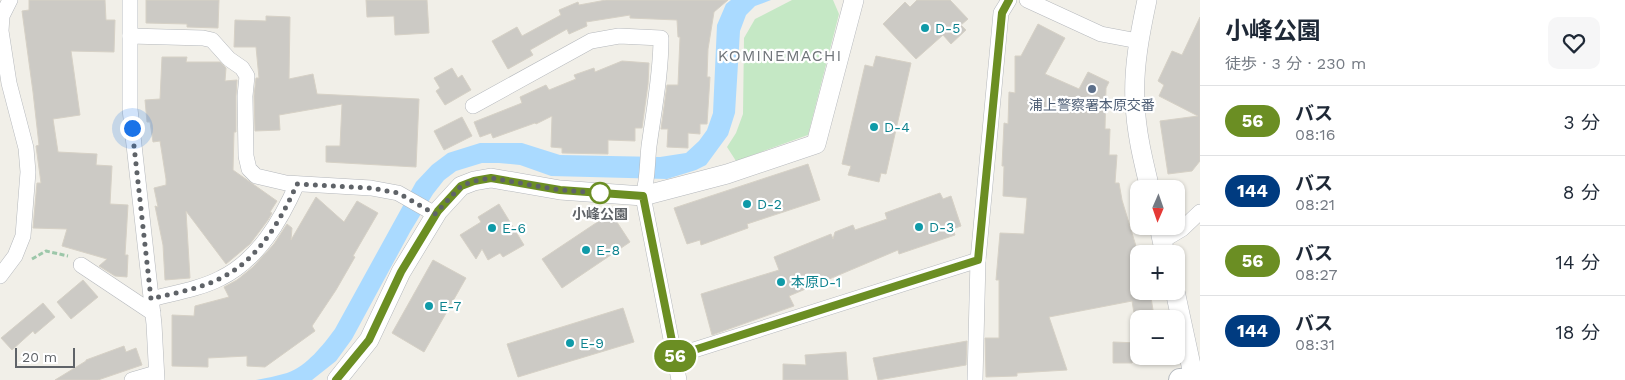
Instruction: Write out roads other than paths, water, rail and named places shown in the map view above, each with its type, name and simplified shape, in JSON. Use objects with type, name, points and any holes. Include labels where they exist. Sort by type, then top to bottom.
[{"type":"street","points":[[0,276],[15,256],[23,236],[28,172],[26,148],[9,83],[1,31],[2,16],[10,0]]},
{"type":"street","points":[[130,0],[130,109],[152,306],[157,376],[132,380]]},
{"type":"street","points":[[336,380],[369,340],[401,272],[433,213],[461,186],[491,178],[560,190],[645,188],[727,174],[816,144],[854,0]]},
{"type":"street","points":[[975,380],[978,260],[1002,13],[1009,0]]},
{"type":"street","points":[[1027,0],[1101,34],[1138,41]]},
{"type":"street","points":[[1147,0],[1138,41],[1135,101],[1139,142],[1148,180]]},
{"type":"street","points":[[130,36],[203,38],[212,40],[229,59],[242,68],[247,76],[246,156],[249,169],[256,176],[297,184],[371,188],[398,193],[433,213]]},
{"type":"street","points":[[473,106],[591,41],[619,36],[661,38],[661,55],[645,188],[679,380]]},
{"type":"street","points":[[152,306],[220,279],[237,269],[265,239],[286,208],[297,184]]},
{"type":"street","points":[[1162,240],[1182,229],[1200,212]]},
{"type":"street","points":[[675,356],[978,260]]},
{"type":"street","points":[[81,265],[152,306]]},
{"type":"street","points":[[1177,300],[1192,379]]},
{"type":"water","points":[[731,0],[771,0],[755,6],[746,15],[740,31],[735,113],[728,135],[706,165],[667,179],[551,176],[520,165],[499,163],[482,163],[456,171],[444,180],[433,194],[410,232],[352,339],[336,361],[312,380],[256,380],[294,370],[320,348],[335,329],[416,182],[432,165],[448,153],[480,143],[522,143],[560,155],[660,157],[686,153],[699,141],[707,130],[713,113],[717,25],[726,4]]},
{"type":"place","name":"D-5","points":[[925,28]]},
{"type":"place","name":"浦上警察署本原交番","points":[[1092,89]]},
{"type":"place","name":"D-4","points":[[874,127]]},
{"type":"place","name":"小峰公園","points":[[600,193]]},
{"type":"place","name":"D-2","points":[[747,204]]},
{"type":"place","name":"D-3","points":[[919,227]]},
{"type":"place","name":"E-6","points":[[492,228]]},
{"type":"place","name":"E-8","points":[[586,250]]},
{"type":"place","name":"本原D-1","points":[[781,282]]},
{"type":"place","name":"E-7","points":[[429,306]]},
{"type":"place","name":"E-9","points":[[570,343]]},
{"type":"district","name":"KOMINEMACHI","points":[[780,55]]}]
